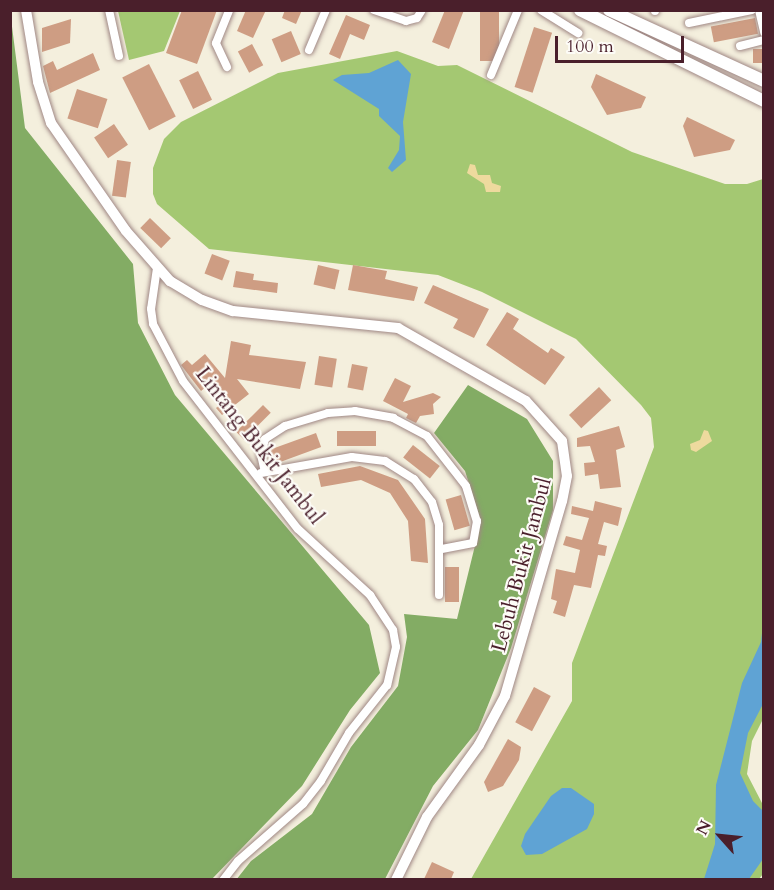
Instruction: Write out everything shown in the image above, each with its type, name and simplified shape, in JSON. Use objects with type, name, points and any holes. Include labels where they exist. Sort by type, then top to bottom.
[{"type":"main road","name":"Lebuh Bukit Jambul","points":[[26,10],[38,82],[51,123],[157,268],[186,292],[233,311],[398,328],[526,400],[562,441],[567,467],[564,493],[505,696],[478,745],[427,817],[396,879]]},
{"type":"main road","points":[[580,10],[764,101]]},
{"type":"main road","points":[[609,10],[764,81]]},
{"type":"street","points":[[109,10],[119,56]]},
{"type":"street","points":[[226,67],[216,43],[229,10]]},
{"type":"street","points":[[309,50],[326,10]]},
{"type":"street","points":[[374,10],[406,21],[417,18],[422,10]]},
{"type":"street","points":[[491,75],[518,10]]},
{"type":"street","points":[[541,10],[578,33]]},
{"type":"street","points":[[689,23],[752,10]]},
{"type":"street","points":[[759,10],[764,32]]},
{"type":"street","points":[[740,46],[764,40]]},
{"type":"street","name":"Lintang Bukit Jambul","points":[[157,268],[151,309],[159,341],[183,381],[298,529],[370,595],[384,613],[393,630],[395,666],[374,705],[349,733],[303,804],[223,879]]},
{"type":"street","points":[[265,472],[261,455],[265,439],[285,426],[328,413],[355,411],[393,418],[427,436],[466,486],[477,521],[473,543],[441,549]]},
{"type":"street","points":[[256,474],[352,457],[385,461],[414,479],[432,502],[441,549],[439,596]]},
{"type":"green space","points":[[118,10],[180,11],[164,51],[129,60]]},
{"type":"green space","points":[[10,11],[25,128],[133,264],[138,323],[175,395],[369,625],[380,673],[350,710],[302,786],[212,879],[11,879]]},
{"type":"green space","points":[[397,51],[438,66],[457,65],[632,152],[725,184],[747,184],[763,179],[764,717],[752,741],[747,774],[763,805],[763,874],[759,879],[471,879],[572,701],[572,663],[654,447],[651,418],[641,405],[576,339],[482,292],[438,275],[209,249],[157,204],[153,194],[153,168],[164,139],[181,122],[278,73]]},
{"type":"green space","points":[[468,385],[527,419],[553,461],[553,510],[511,648],[478,730],[433,786],[385,879],[236,880],[251,861],[312,814],[351,747],[398,686],[407,637],[404,614],[457,619],[481,521],[465,471],[434,433]]},
{"type":"sand","points":[[470,164],[475,165],[478,175],[490,175],[492,183],[501,186],[500,192],[486,192],[484,184],[467,173]]},
{"type":"sand","points":[[704,430],[708,431],[712,441],[696,452],[691,450],[690,444],[700,440]]},
{"type":"water","points":[[398,60],[411,74],[403,122],[406,160],[392,172],[388,168],[399,150],[400,136],[379,116],[379,109],[333,80],[342,75],[369,73]]},
{"type":"water","points":[[763,624],[763,704],[748,733],[740,773],[753,801],[763,811],[763,859],[749,879],[704,879],[715,844],[716,785],[742,683],[761,642]]},
{"type":"water","points":[[562,788],[571,788],[594,804],[594,814],[587,829],[542,854],[526,855],[521,846],[525,834],[551,796]]},
{"type":"building","points":[[182,10],[217,10],[197,64],[166,53]]},
{"type":"building","points":[[246,10],[266,10],[253,38],[237,31]]},
{"type":"building","points":[[285,10],[302,10],[296,24],[282,18]]},
{"type":"building","points":[[445,10],[464,10],[449,49],[432,42]]},
{"type":"building","points":[[480,10],[499,10],[499,61],[480,61]]},
{"type":"building","points":[[346,15],[370,25],[364,40],[350,34],[340,59],[329,54]]},
{"type":"building","points":[[755,18],[758,34],[714,42],[711,27]]},
{"type":"building","points":[[71,19],[70,43],[42,52],[42,28]]},
{"type":"building","points":[[534,27],[552,33],[533,93],[515,87]]},
{"type":"building","points":[[291,31],[301,54],[281,62],[272,39]]},
{"type":"building","points":[[252,44],[263,65],[249,73],[238,52]]},
{"type":"building","points":[[753,49],[764,49],[764,63],[753,63]]},
{"type":"building","points":[[93,53],[100,70],[50,93],[43,66],[53,61],[57,70]]},
{"type":"building","points":[[149,64],[176,117],[149,130],[122,78]]},
{"type":"building","points":[[198,71],[212,100],[193,109],[179,80]]},
{"type":"building","points":[[596,74],[646,97],[641,108],[607,115],[591,87]]},
{"type":"building","points":[[77,89],[107,99],[98,128],[67,118]]},
{"type":"building","points":[[687,117],[735,140],[730,150],[694,157],[683,126]]},
{"type":"building","points":[[114,124],[128,145],[108,158],[94,137]]},
{"type":"building","points":[[117,160],[131,162],[126,198],[112,196]]},
{"type":"building","points":[[150,218],[171,238],[161,248],[140,228]]},
{"type":"building","points":[[212,254],[230,261],[222,280],[204,274]]},
{"type":"building","points":[[318,265],[339,270],[335,289],[314,284]]},
{"type":"building","points":[[353,265],[387,271],[385,279],[418,287],[414,301],[348,290]]},
{"type":"building","points":[[236,271],[254,274],[253,280],[278,283],[277,293],[233,287]]},
{"type":"building","points":[[433,285],[489,309],[474,338],[453,328],[458,319],[424,303]]},
{"type":"building","points":[[507,312],[519,319],[513,329],[548,353],[551,348],[565,357],[545,385],[486,345]]},
{"type":"building","points":[[231,341],[251,345],[249,355],[306,362],[300,389],[237,379],[249,394],[222,415],[216,408],[226,400],[212,382],[201,391],[181,365],[187,360],[192,365],[205,354],[225,378]]},
{"type":"building","points":[[319,356],[337,359],[332,387],[314,385]]},
{"type":"building","points":[[352,364],[368,367],[363,391],[347,388]]},
{"type":"building","points":[[395,378],[411,386],[403,402],[433,393],[441,397],[433,404],[434,414],[420,416],[416,423],[406,418],[408,414],[383,401]]},
{"type":"building","points":[[599,387],[611,400],[581,428],[569,415]]},
{"type":"building","points":[[263,405],[271,413],[244,440],[236,432]]},
{"type":"building","points":[[619,426],[625,447],[616,450],[621,487],[600,489],[598,474],[585,476],[584,463],[595,462],[590,446],[577,447],[577,438]]},
{"type":"building","points":[[337,431],[376,431],[376,446],[337,446]]},
{"type":"building","points":[[316,433],[321,447],[274,464],[269,450]]},
{"type":"building","points":[[413,445],[440,466],[430,479],[403,458]]},
{"type":"building","points":[[360,466],[398,480],[425,519],[428,563],[411,561],[408,521],[390,493],[361,480],[321,487],[318,474]]},
{"type":"building","points":[[461,495],[470,526],[454,530],[446,499]]},
{"type":"building","points":[[595,501],[622,508],[618,526],[604,522],[598,544],[607,546],[605,556],[598,555],[591,588],[574,585],[565,617],[553,613],[557,601],[551,599],[556,569],[575,573],[580,550],[563,545],[566,536],[582,540],[589,518],[571,514],[572,506],[593,511]]},
{"type":"building","points":[[445,567],[459,567],[459,602],[445,602]]},
{"type":"building","points":[[534,687],[551,696],[532,731],[515,722]]},
{"type":"building","points":[[508,739],[521,747],[519,760],[503,786],[488,792],[484,782]]},
{"type":"building","points":[[432,862],[454,872],[451,879],[424,879]]}]
